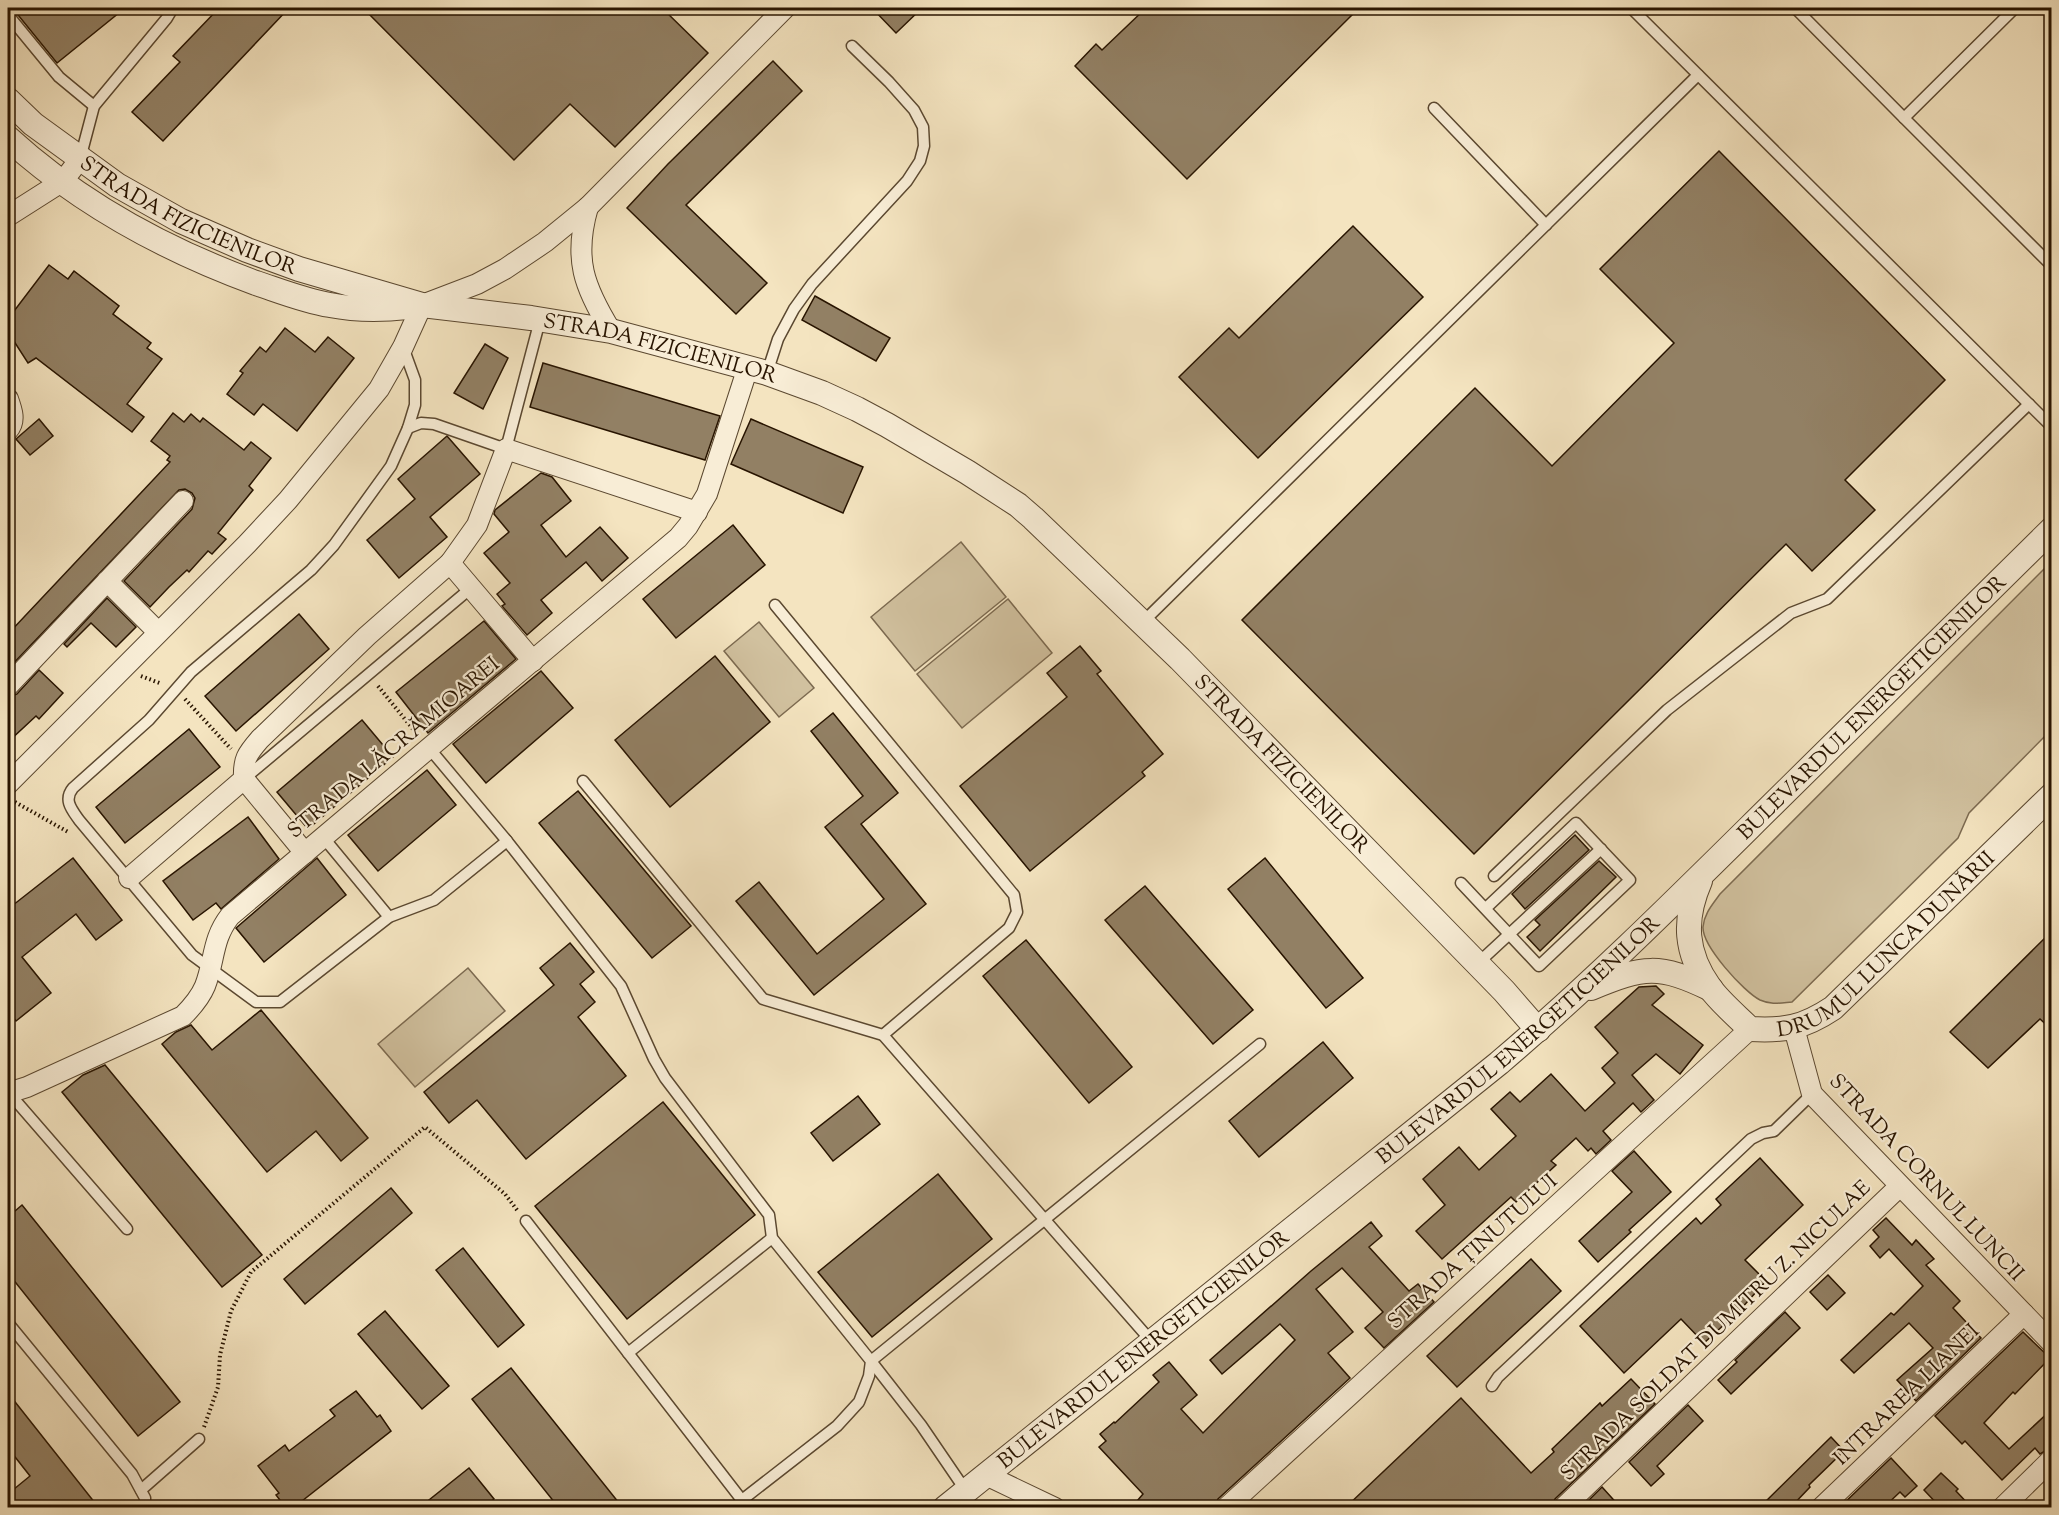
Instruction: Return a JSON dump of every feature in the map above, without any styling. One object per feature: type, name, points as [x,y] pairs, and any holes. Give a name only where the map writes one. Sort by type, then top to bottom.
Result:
[{"type":"street","points":[[8,784],[247,544],[295,492],[372,398],[403,347],[422,305],[477,284],[505,269],[545,242],[588,207],[785,8]]},
{"type":"street","name":"STRADA FIZICIENILOR","points":[[8,100],[33,124],[80,159],[157,209],[247,250],[299,270],[422,305],[612,331],[757,370],[839,401],[887,425],[915,430],[942,445],[1006,486],[1017,505],[1051,534],[1143,622],[1278,758],[1538,1030]]},
{"type":"street","name":"STRADA FIZICIENILOR","points":[[8,138],[101,207],[169,245],[231,273],[292,296],[328,305],[384,310],[422,305]]},
{"type":"street","points":[[8,216],[63,181],[80,159]]},
{"type":"street","points":[[588,207],[582,228],[581,259],[585,282],[595,305],[612,331]]},
{"type":"street","name":"STRADA LĂCRĂMIOAREI","points":[[8,1093],[38,1082],[183,1016],[196,1002],[205,986],[216,940],[221,927],[230,916],[678,538],[707,494],[757,370]]},
{"type":"street","points":[[8,399],[13,416],[12,426],[8,430]]},
{"type":"street","points":[[129,878],[244,771],[250,751],[265,733],[367,636],[450,563],[477,525],[506,449],[697,512]]},
{"type":"street","points":[[8,686],[183,501]]},
{"type":"street","name":"BULEVARDUL ENERGETICIENILOR","points":[[945,1508],[1538,1030],[1581,992],[1704,874],[2052,529]]},
{"type":"street","points":[[450,563],[533,661]]},
{"type":"street","points":[[107,581],[158,632]]},
{"type":"street","points":[[244,771],[305,853]]},
{"type":"street","name":"DRUMUL LUNCA DUNĂRII","points":[[1711,989],[1750,1029],[1774,1031],[1794,1028],[1815,1020],[1833,1008],[2052,795]]},
{"type":"street","points":[[1704,874],[1692,900],[1688,929],[1695,960],[1711,989]]},
{"type":"street","points":[[1581,992],[1641,970],[1660,970],[1685,976],[1711,989]]},
{"type":"street","name":"STRADA CORNUL LUNCII","points":[[1794,1028],[1812,1094],[2052,1343]]},
{"type":"street","name":"STRADA ȚINUTULUI","points":[[1226,1508],[1750,1029]]},
{"type":"street","name":"STRADA SOLDAT DUMITRU Z. NICULAE","points":[[1563,1508],[1900,1186]]},
{"type":"street","name":"INTRAREA LIANEI","points":[[1821,1508],[2024,1314]]},
{"type":"street","points":[[2002,1508],[2052,1459]]},
{"type":"street","points":[[986,1475],[1020,1501],[1055,1508]]},
{"type":"lane","points":[[80,159],[94,106],[173,8]]},
{"type":"lane","points":[[1631,8],[2052,427]]},
{"type":"lane","points":[[1795,8],[2052,267]]},
{"type":"lane","points":[[1904,118],[2015,8]]},
{"type":"lane","points":[[8,15],[59,77],[94,106]]},
{"type":"lane","points":[[757,370],[812,284],[907,181],[920,161],[924,146],[923,127],[914,110],[852,46]]},
{"type":"lane","points":[[1143,622],[1698,75]]},
{"type":"lane","points":[[1434,108],[1546,225]]},
{"type":"lane","points":[[408,428],[421,423],[434,424],[506,449],[540,320]]},
{"type":"lane","points":[[403,347],[415,380],[415,405],[408,428],[391,466],[334,545],[311,570],[191,672],[149,720],[69,793],[68,800],[71,809],[192,955],[256,1002],[280,1002],[389,917],[434,900],[507,841]]},
{"type":"lane","points":[[1494,876],[1667,710],[1791,613],[1827,598],[2029,404]]},
{"type":"lane","points":[[244,771],[369,675],[471,588]]},
{"type":"lane","points":[[775,605],[1014,895],[1017,912],[1009,928],[883,1035]]},
{"type":"lane","points":[[429,748],[507,841],[621,986],[665,1078],[770,1215],[772,1238],[921,1425],[966,1491]]},
{"type":"lane","points":[[583,781],[764,999],[883,1035],[1152,1342]]},
{"type":"lane","points":[[1461,883],[1539,966],[1630,880],[1576,823],[1486,908]]},
{"type":"lane","points":[[323,837],[389,917]]},
{"type":"lane","points":[[1477,964],[1601,849]]},
{"type":"lane","points":[[526,1221],[745,1504],[837,1426],[859,1402],[871,1361],[1260,1044]]},
{"type":"lane","points":[[8,1093],[127,1229]]},
{"type":"lane","points":[[1492,1386],[1498,1377],[1751,1139],[1762,1133],[1774,1131],[1812,1094]]},
{"type":"lane","points":[[628,1353],[772,1238]]},
{"type":"lane","points":[[8,1323],[132,1474],[145,1498],[145,1508]]},
{"type":"lane","points":[[141,1490],[199,1438]]},
{"type":"path","points":[[120,669],[175,688],[244,771]]},
{"type":"path","points":[[369,675],[429,748]]},
{"type":"path","points":[[8,798],[72,835],[102,847]]},
{"type":"path","points":[[199,1438],[218,1387],[220,1354],[231,1311],[251,1272],[426,1127],[505,1194]]},
{"type":"shaded area","points":[[961,542],[1006,597],[915,671],[871,617]]},
{"type":"shaded area","points":[[2051,562],[2051,730],[1969,813],[1958,838],[1792,1002],[1768,1003],[1760,1000],[1744,988],[1725,968],[1709,945],[1703,927],[1711,906],[1720,894]]},
{"type":"shaded area","points":[[1008,599],[1052,653],[962,728],[917,674]]},
{"type":"shaded area","points":[[759,622],[814,688],[779,717],[724,651]]},
{"type":"shaded area","points":[[468,968],[505,1011],[415,1087],[378,1044]]},
{"type":"building","points":[[8,8],[125,8],[57,63],[14,10]]},
{"type":"building","points":[[219,8],[289,8],[163,141],[132,112],[180,62],[173,56]]},
{"type":"building","points":[[363,8],[662,8],[708,53],[615,147],[570,104],[514,160]]},
{"type":"building","points":[[872,8],[922,8],[896,33]]},
{"type":"building","points":[[1146,8],[1359,8],[1187,179],[1075,66],[1096,44],[1102,50]]},
{"type":"building","points":[[773,61],[802,91],[686,205],[767,283],[736,314],[627,208],[668,164]]},
{"type":"building","points":[[1719,151],[1945,380],[1845,480],[1875,510],[1812,571],[1786,544],[1474,854],[1242,620],[1475,388],[1552,466],[1674,343],[1600,269]]},
{"type":"building","points":[[1353,226],[1423,297],[1258,458],[1179,377],[1229,328],[1239,338]]},
{"type":"building","points":[[49,265],[68,279],[74,271],[119,306],[113,314],[151,343],[147,348],[162,359],[127,404],[144,417],[132,432],[36,358],[28,363],[8,332],[8,319]]},
{"type":"building","points":[[815,296],[890,338],[876,361],[802,320]]},
{"type":"building","points":[[285,328],[315,352],[328,337],[354,358],[297,431],[263,404],[254,415],[227,394],[243,373],[240,371],[260,347],[266,352]]},
{"type":"building","points":[[485,344],[508,358],[483,409],[454,393]]},
{"type":"building","points":[[543,363],[720,416],[705,460],[530,407]]},
{"type":"building","points":[[173,413],[184,422],[191,414],[200,422],[203,418],[244,450],[251,442],[271,458],[249,486],[253,490],[218,533],[226,539],[212,554],[208,551],[189,572],[187,570],[150,607],[124,581],[192,509],[195,498],[192,493],[185,489],[179,490],[8,669],[8,634],[170,462],[167,460],[170,456],[151,441]]},
{"type":"building","points":[[39,419],[53,436],[30,455],[16,439]]},
{"type":"building","points":[[751,419],[863,467],[843,513],[731,464]]},
{"type":"building","points":[[447,436],[480,474],[430,517],[447,537],[399,578],[367,540],[415,499],[398,479]]},
{"type":"building","points":[[541,473],[552,477],[571,501],[541,525],[566,557],[600,527],[628,558],[602,581],[586,562],[541,600],[552,613],[527,635],[502,606],[505,604],[497,594],[510,583],[484,553],[509,532],[494,514],[495,510]]},
{"type":"building","points":[[733,525],[765,565],[676,638],[643,599]]},
{"type":"building","points":[[107,598],[136,627],[116,647],[91,623],[67,647],[64,644]]},
{"type":"building","points":[[299,614],[329,649],[236,731],[205,696]]},
{"type":"building","points":[[484,621],[516,659],[428,733],[396,692]]},
{"type":"building","points":[[1080,646],[1101,671],[1097,674],[1163,754],[1142,772],[1145,776],[1030,871],[960,786],[1067,697],[1047,673]]},
{"type":"building","points":[[715,656],[770,722],[670,807],[615,740]]},
{"type":"building","points":[[39,670],[63,693],[39,719],[36,716],[8,742],[8,698],[17,694]]},
{"type":"building","points":[[541,671],[573,708],[486,783],[453,744]]},
{"type":"building","points":[[833,713],[898,793],[861,824],[926,904],[814,995],[736,901],[759,882],[817,954],[884,899],[825,827],[863,796],[811,731]]},
{"type":"building","points":[[362,720],[393,757],[308,829],[277,792]]},
{"type":"building","points":[[189,729],[220,767],[125,843],[96,807]]},
{"type":"building","points":[[427,770],[456,805],[378,871],[348,835]]},
{"type":"building","points":[[578,791],[691,926],[652,958],[539,823]]},
{"type":"building","points":[[248,817],[279,859],[221,909],[216,903],[193,920],[163,881]]},
{"type":"building","points":[[1575,835],[1589,850],[1525,909],[1512,894]]},
{"type":"building","points":[[73,858],[122,920],[96,940],[76,914],[22,957],[51,993],[16,1021],[8,1011],[8,909]]},
{"type":"building","points":[[317,858],[346,895],[264,962],[236,928]]},
{"type":"building","points":[[1265,858],[1363,978],[1326,1008],[1228,889]]},
{"type":"building","points":[[1599,861],[1616,877],[1540,951],[1527,937],[1540,925],[1535,920]]},
{"type":"building","points":[[1145,886],[1253,1010],[1213,1044],[1105,920]]},
{"type":"building","points":[[2052,931],[2052,1030],[2040,1019],[1988,1068],[1950,1032]]},
{"type":"building","points":[[1026,940],[1132,1067],[1089,1103],[983,976]]},
{"type":"building","points":[[570,943],[594,972],[580,984],[595,1002],[578,1017],[626,1076],[526,1159],[477,1100],[449,1123],[424,1092],[554,985],[540,968]]},
{"type":"building","points":[[1656,986],[1664,994],[1652,1005],[1703,1045],[1680,1074],[1656,1054],[1632,1075],[1654,1100],[1641,1112],[1633,1103],[1603,1131],[1611,1140],[1596,1154],[1591,1148],[1588,1151],[1576,1138],[1551,1161],[1556,1165],[1516,1202],[1511,1197],[1442,1259],[1416,1231],[1445,1205],[1423,1179],[1459,1147],[1479,1170],[1516,1136],[1491,1109],[1510,1092],[1520,1102],[1551,1074],[1585,1111],[1615,1083],[1602,1068],[1618,1053],[1595,1027],[1639,987]]},
{"type":"building","points":[[261,1010],[368,1138],[341,1161],[316,1131],[267,1172],[162,1044],[176,1032],[191,1025],[212,1050]]},
{"type":"building","points":[[1323,1042],[1353,1078],[1259,1157],[1229,1121]]},
{"type":"building","points":[[105,1065],[262,1255],[222,1287],[62,1092],[83,1075]]},
{"type":"building","points":[[858,1096],[880,1124],[833,1161],[811,1133]]},
{"type":"building","points":[[663,1102],[755,1215],[627,1319],[535,1206]]},
{"type":"building","points":[[1634,1151],[1671,1192],[1598,1262],[1579,1241],[1632,1192],[1612,1171]]},
{"type":"building","points":[[1760,1158],[1803,1205],[1745,1260],[1766,1281],[1739,1311],[1704,1343],[1681,1319],[1624,1373],[1580,1326],[1696,1218],[1701,1224],[1721,1205],[1716,1199]]},
{"type":"building","points":[[938,1174],[992,1239],[872,1337],[818,1272]]},
{"type":"building","points":[[391,1188],[412,1213],[305,1304],[284,1279]]},
{"type":"building","points":[[22,1205],[180,1402],[138,1436],[8,1273],[8,1217]]},
{"type":"building","points":[[1886,1218],[1912,1245],[1916,1240],[1934,1259],[1926,1265],[1960,1301],[1953,1308],[1981,1338],[1916,1401],[1897,1380],[1933,1348],[1909,1323],[1854,1373],[1841,1360],[1891,1313],[1894,1315],[1923,1286],[1889,1249],[1880,1258],[1870,1246],[1879,1237],[1873,1230]]},
{"type":"building","points":[[1371,1222],[1382,1236],[1369,1247],[1409,1291],[1418,1284],[1434,1302],[1384,1348],[1365,1328],[1383,1312],[1342,1268],[1316,1289],[1353,1332],[1328,1353],[1350,1378],[1218,1499],[1214,1508],[1131,1508],[1143,1494],[1099,1447],[1106,1441],[1100,1434],[1159,1382],[1153,1375],[1169,1362],[1197,1395],[1181,1409],[1203,1433],[1295,1340],[1280,1324],[1222,1374],[1210,1360],[1311,1271]]},
{"type":"building","points":[[463,1248],[524,1325],[498,1347],[436,1270]]},
{"type":"building","points":[[1531,1259],[1561,1291],[1457,1387],[1427,1356]]},
{"type":"building","points":[[1828,1275],[1845,1293],[1827,1310],[1810,1292]]},
{"type":"building","points":[[385,1311],[449,1386],[422,1409],[358,1334]]},
{"type":"building","points":[[1785,1312],[1800,1328],[1731,1394],[1718,1380],[1737,1362],[1735,1360]]},
{"type":"building","points":[[2023,1332],[2050,1358],[1984,1423],[2009,1449],[2052,1409],[2052,1447],[2040,1454],[2035,1448],[2002,1480],[1965,1441],[1962,1444],[1935,1416]]},
{"type":"building","points":[[511,1368],[623,1508],[559,1508],[472,1399]]},
{"type":"building","points":[[1631,1379],[1655,1404],[1555,1499],[1551,1508],[1345,1508],[1461,1398],[1531,1473],[1554,1452],[1552,1449],[1600,1403],[1602,1406]]},
{"type":"building","points":[[356,1391],[377,1417],[380,1415],[391,1431],[293,1508],[286,1508],[276,1495],[279,1493],[258,1466],[285,1445],[289,1451],[335,1416],[330,1410]]},
{"type":"building","points":[[8,1393],[99,1508],[8,1508],[8,1494],[30,1476],[8,1448]]},
{"type":"building","points":[[1688,1405],[1703,1421],[1657,1466],[1664,1474],[1651,1486],[1629,1462]]},
{"type":"building","points":[[1831,1437],[1844,1451],[1809,1485],[1810,1487],[1790,1508],[1759,1508]]},
{"type":"building","points":[[1891,1458],[1917,1486],[1905,1497],[1900,1492],[1883,1508],[1839,1508]]},
{"type":"building","points":[[469,1468],[494,1499],[483,1508],[419,1508]]},
{"type":"building","points":[[1941,1473],[1958,1489],[1956,1491],[1972,1508],[1941,1508],[1924,1490]]},
{"type":"building","points":[[1602,1487],[1621,1508],[1581,1508]]}]
